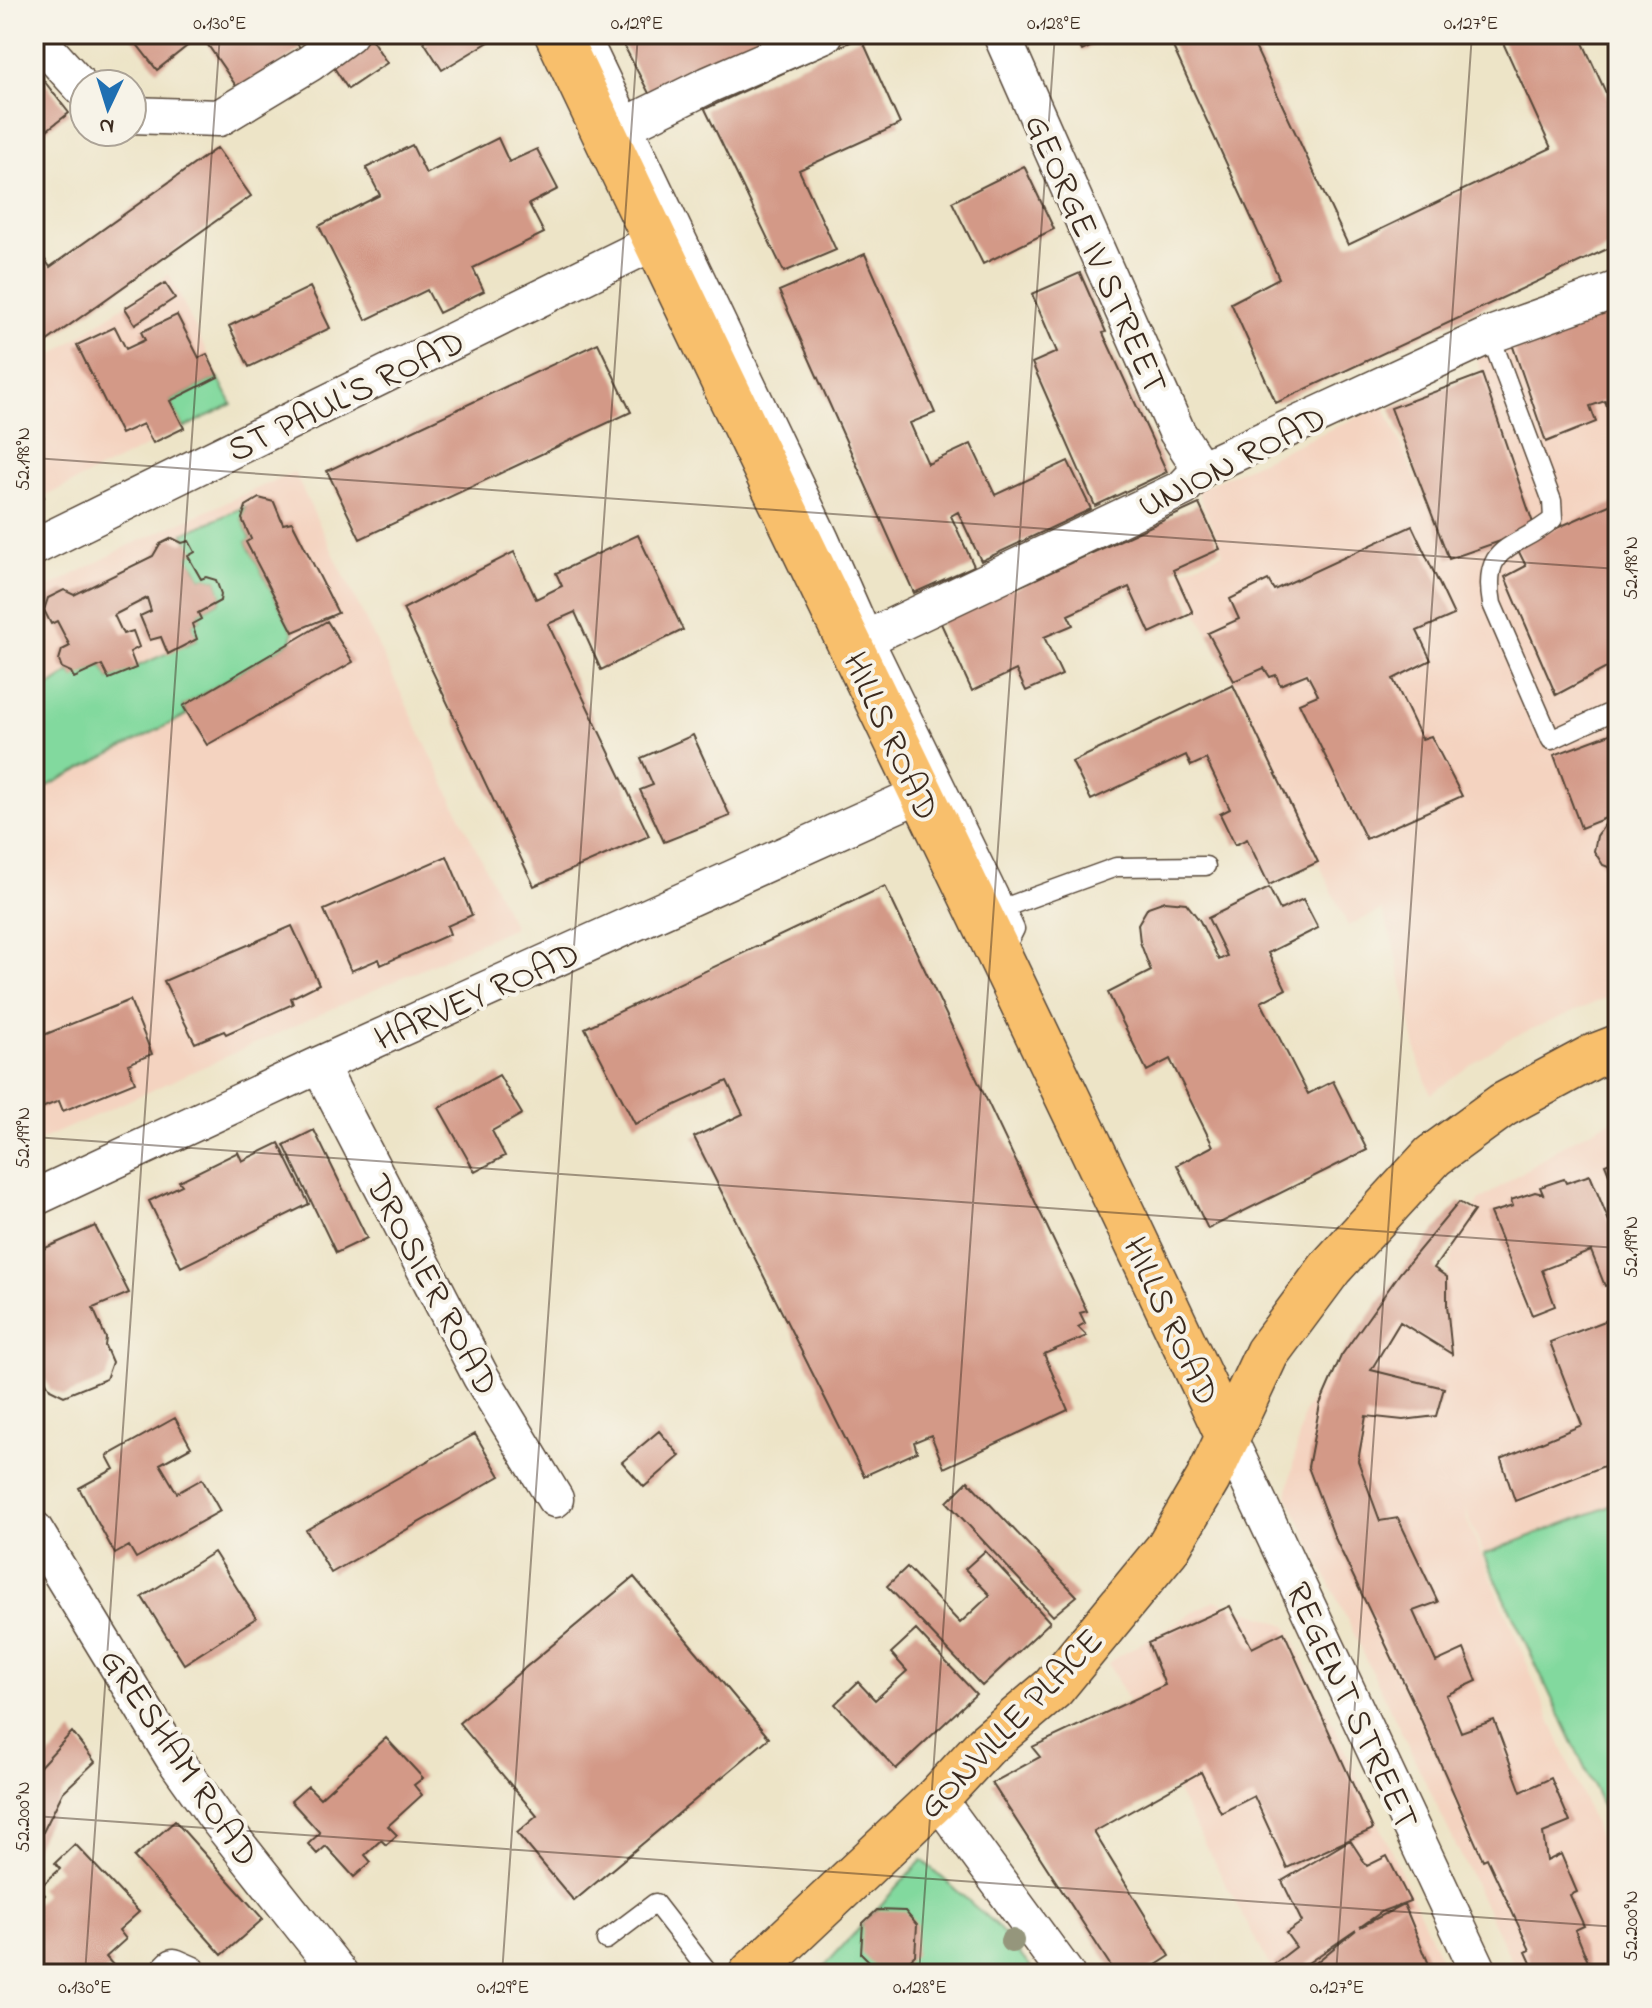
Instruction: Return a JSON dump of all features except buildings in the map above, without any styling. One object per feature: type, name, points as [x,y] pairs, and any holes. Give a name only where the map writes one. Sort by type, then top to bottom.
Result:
[{"type":"main road","name":"HILLS ROAD","points":[[557,34],[618,129],[656,241],[862,641],[920,794],[993,911],[1001,957],[1228,1437]]},
{"type":"main road","name":"GONVILLE PLACE","points":[[751,1974],[937,1798],[986,1745],[1053,1688],[1167,1549],[1208,1479],[1267,1353],[1331,1267],[1433,1156],[1503,1105],[1618,1047]]},
{"type":"street","points":[[148,116],[219,118],[310,63],[349,34]]},
{"type":"street","points":[[618,129],[708,85],[825,34]]},
{"type":"street","name":"GEORGE IV STREET","points":[[1001,34],[1177,432],[1201,469]]},
{"type":"street","points":[[46,45],[68,71]]},
{"type":"street","name":"ST PAUL'S ROAD","points":[[34,547],[656,241]]},
{"type":"street","name":"UNION ROAD","points":[[862,641],[1183,488],[1201,469],[1490,335],[1618,289]]},
{"type":"street","name":"HARVEY ROAD","points":[[34,1198],[319,1065],[920,794]]},
{"type":"street","name":"DROSIER ROAD","points":[[319,1065],[481,1377],[555,1499]]},
{"type":"street","name":"REGENT STREET","points":[[1228,1437],[1480,1974]]},
{"type":"street","name":"GRESHAM ROAD","points":[[34,1529],[173,1757],[215,1816],[340,1974]]},
{"type":"street","points":[[937,1798],[1066,1974]]},
{"type":"street","points":[[167,1974],[174,1967],[190,1974]]},
{"type":"lane","points":[[590,34],[618,129],[829,536],[862,641],[993,911],[1116,867],[1206,866]]},
{"type":"lane","points":[[1490,335],[1552,501],[1553,519],[1537,532],[1503,549],[1491,564],[1488,584],[1492,604],[1551,740],[1618,709]]},
{"type":"lane","points":[[606,1940],[655,1903],[710,1974]]},
{"type":"shaded area","points":[[169,274],[232,404],[34,502],[34,368]]},
{"type":"shaded area","points":[[1618,301],[1618,993],[1506,1040],[1431,1094],[1420,1066],[1394,947],[1382,910],[1348,926],[1234,681],[1176,573],[1223,553],[1197,490],[1384,405],[1436,526],[1391,408],[1482,374],[1475,353]]},
{"type":"shaded area","points":[[294,472],[514,927],[34,1143],[34,595],[130,545]]},
{"type":"shaded area","points":[[1618,1117],[1618,1839],[1484,1554],[1466,1505],[1467,1520],[1618,1882],[1618,1974],[1518,1974],[1287,1495],[1304,1411],[1400,1275],[1445,1304],[1452,1361],[1447,1277],[1457,1238],[1480,1200],[1565,1144]]},
{"type":"shaded area","points":[[1214,1600],[1287,1625],[1448,1974],[1274,1974],[1108,1663]]},
{"type":"green space","points":[[218,377],[232,404],[184,428],[170,401]]},
{"type":"green space","points":[[246,506],[242,519],[251,539],[246,542],[293,632],[291,642],[183,706],[187,715],[34,793],[34,696],[71,672],[74,677],[102,665],[109,679],[197,640],[192,624],[201,619],[198,613],[220,601],[221,594],[216,580],[201,579],[188,556],[194,551],[183,534]]},
{"type":"green space","points":[[1618,1503],[1618,1839],[1484,1554]]},
{"type":"green space","points":[[922,1860],[997,1926],[1036,1974],[817,1974]]}]
